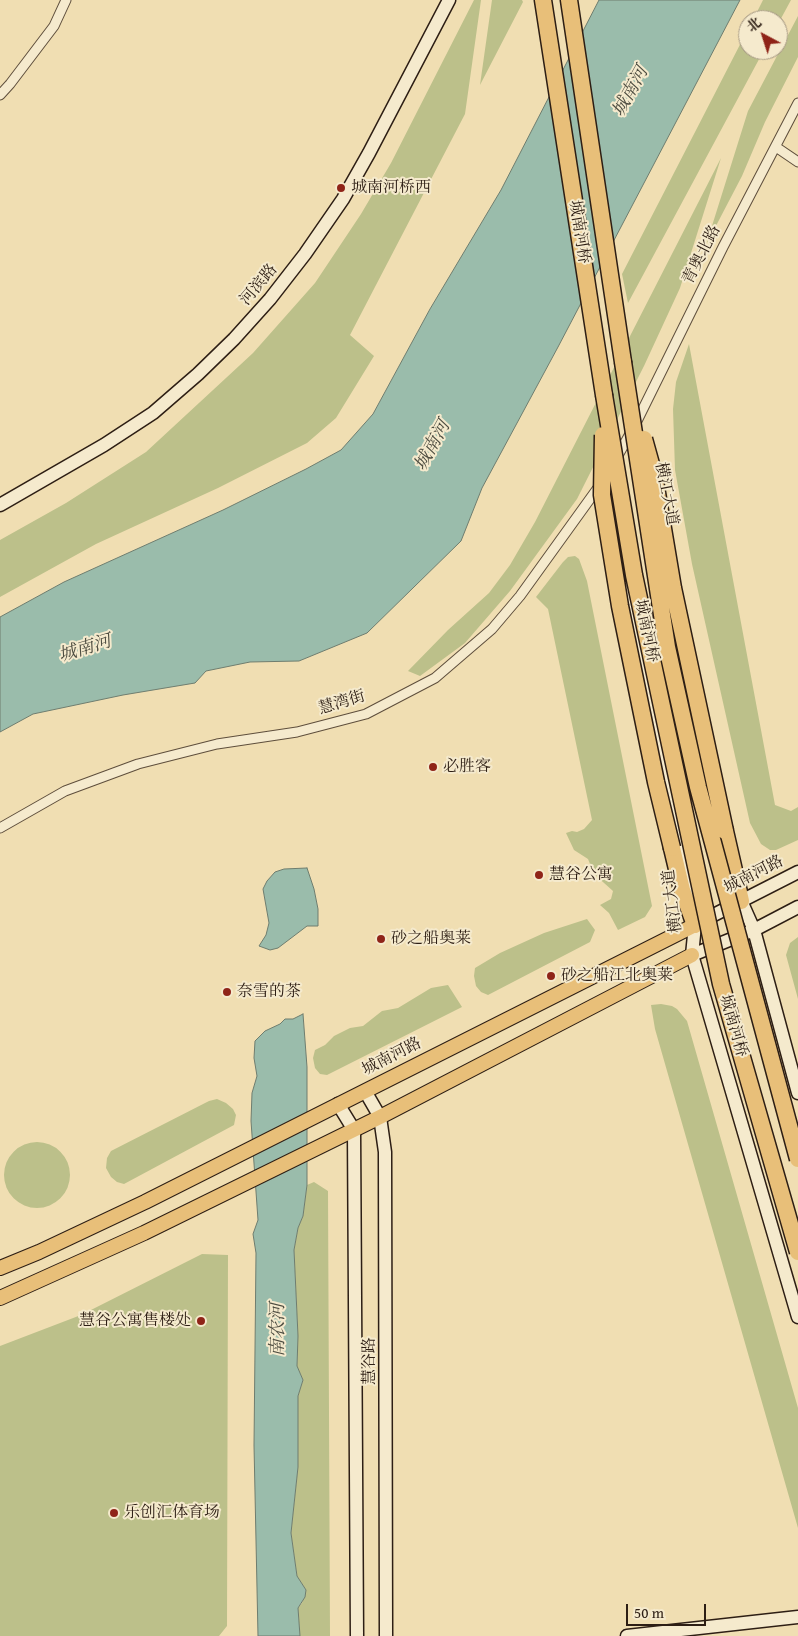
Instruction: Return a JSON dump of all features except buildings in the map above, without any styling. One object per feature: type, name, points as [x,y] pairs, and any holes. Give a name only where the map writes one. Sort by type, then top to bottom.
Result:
[{"type":"highway","name":"城南河桥","points":[[543,0],[604,396],[634,575],[721,984],[798,1252]]},
{"type":"highway","name":"城南河桥","points":[[569,0],[667,647],[698,787],[798,1159]]},
{"type":"highway","points":[[623,362],[654,475],[673,588],[741,901]]},
{"type":"highway","points":[[604,396],[602,495],[620,606],[656,782],[682,890],[695,925]]},
{"type":"main road","name":"城南河路","points":[[0,1268],[90,1229],[695,925]]},
{"type":"main road","points":[[0,1298],[144,1233],[354,1130],[692,955]]},
{"type":"street","points":[[0,95],[54,26],[66,0]]},
{"type":"street","name":"河滨路","points":[[0,505],[104,445],[152,413],[198,374],[234,339],[270,299],[305,254],[343,199],[449,0]]},
{"type":"street","name":"青奥北路","points":[[608,474],[636,423],[687,317],[798,103]]},
{"type":"street","points":[[776,147],[798,162]]},
{"type":"street","name":"横江大道","points":[[636,423],[668,604],[718,835],[730,874],[754,930],[798,1093]]},
{"type":"street","name":"横江大道","points":[[608,474],[633,624],[691,886],[695,925],[692,955],[798,1317]]},
{"type":"street","name":"慧湾街","points":[[0,828],[65,791],[138,764],[217,744],[297,732],[366,714],[435,678],[492,629],[520,596],[608,474]]},
{"type":"street","name":"城南河路","points":[[695,925],[798,872]]},
{"type":"street","points":[[692,955],[754,930],[798,907]]},
{"type":"street","name":"慧谷路","points":[[365,1091],[380,1117],[385,1152],[386,1636]]},
{"type":"street","points":[[338,1104],[354,1130]]},
{"type":"street","name":"慧谷路","points":[[354,1130],[358,1636]]},
{"type":"street","points":[[627,1636],[798,1618]]},
{"type":"green space","points":[[474,0],[481,0],[465,114],[350,335],[374,356],[336,418],[307,443],[218,488],[96,544],[0,597],[0,540],[66,503],[146,452],[253,353],[315,283],[361,214],[391,163]]},
{"type":"green space","points":[[492,0],[522,0],[523,2],[480,85]]},
{"type":"green space","points":[[763,0],[791,0],[786,10],[758,10]]},
{"type":"green space","points":[[798,16],[798,57],[765,122],[742,176],[706,245],[748,111],[775,60],[788,60],[788,35]]},
{"type":"green space","points":[[738,48],[738,60],[759,60],[628,303],[622,274]]},
{"type":"green space","points":[[721,158],[680,288],[644,366],[577,499],[510,591],[465,643],[420,676],[408,671],[448,630],[489,593],[510,565],[535,522]]},
{"type":"green space","points":[[689,344],[775,805],[791,811],[798,807],[798,840],[776,850],[770,850],[761,844],[750,823],[692,564],[675,470],[673,409],[676,382]]},
{"type":"green space","points":[[575,556],[579,559],[587,581],[652,906],[645,917],[618,930],[609,913],[600,905],[611,899],[613,891],[594,874],[588,859],[574,850],[566,833],[584,829],[592,820],[548,609],[536,597],[563,562],[568,557]]},
{"type":"green space","points":[[587,919],[595,930],[590,942],[488,995],[481,992],[476,986],[475,968],[500,953],[544,933]]},
{"type":"green space","points":[[798,937],[798,999],[786,955],[790,943]]},
{"type":"green space","points":[[448,985],[462,1007],[327,1075],[320,1074],[315,1068],[313,1058],[315,1050],[325,1045],[334,1036],[350,1028],[363,1026],[382,1011],[398,1008],[431,988]]},
{"type":"green space","points":[[661,1004],[677,1009],[687,1021],[798,1408],[798,1528],[655,1029],[651,1005]]},
{"type":"green space","points":[[217,1099],[233,1109],[236,1115],[234,1125],[124,1184],[117,1182],[111,1177],[106,1168],[107,1158],[111,1151],[209,1101]]},
{"type":"green space","points":[[30,1142],[44,1142],[56,1147],[65,1156],[70,1168],[68,1188],[61,1199],[44,1208],[30,1208],[18,1203],[9,1194],[4,1182],[4,1168],[9,1156],[18,1147]]},
{"type":"green space","points":[[314,1182],[328,1191],[330,1636],[300,1636],[298,1608],[302,1603],[306,1590],[297,1576],[291,1533],[298,1467],[298,1396],[303,1380],[297,1366],[298,1336],[294,1250],[298,1228],[303,1216],[307,1185]]},
{"type":"green space","name":"乐创汇体育场","points":[[202,1254],[228,1255],[227,1626],[219,1636],[0,1636],[0,1346],[81,1315]]},
{"type":"water","name":"城南河","points":[[599,0],[740,0],[482,488],[461,541],[367,633],[299,661],[250,662],[206,671],[195,683],[123,695],[33,714],[0,732],[0,617],[64,582],[223,510],[341,450],[373,414],[430,309],[501,190]]},
{"type":"water","points":[[307,868],[318,909],[318,926],[307,926],[278,948],[270,950],[259,946],[266,935],[269,923],[263,889],[267,881],[275,872],[284,869]]},
{"type":"water","name":"南农河","points":[[303,1014],[307,1067],[307,1185],[303,1216],[298,1228],[294,1250],[298,1336],[297,1366],[303,1380],[298,1396],[298,1467],[291,1533],[297,1576],[306,1590],[305,1597],[298,1608],[300,1636],[258,1636],[254,1445],[256,1253],[253,1234],[258,1220],[251,1121],[252,1093],[257,1076],[254,1058],[255,1041],[265,1031],[280,1024],[285,1019],[293,1019]]},
{"type":"place","name":"城南河桥西","points":[[341,188]]},
{"type":"place","name":"必胜客","points":[[433,767]]},
{"type":"place","name":"慧谷公寓","points":[[539,875]]},
{"type":"place","name":"砂之船奥莱","points":[[381,939]]},
{"type":"place","name":"砂之船江北奥莱","points":[[551,976]]},
{"type":"place","name":"奈雪的茶","points":[[227,992]]},
{"type":"place","name":"慧谷公寓售楼处","points":[[201,1321]]},
{"type":"place","name":"乐创汇体育场","points":[[114,1513]]}]
